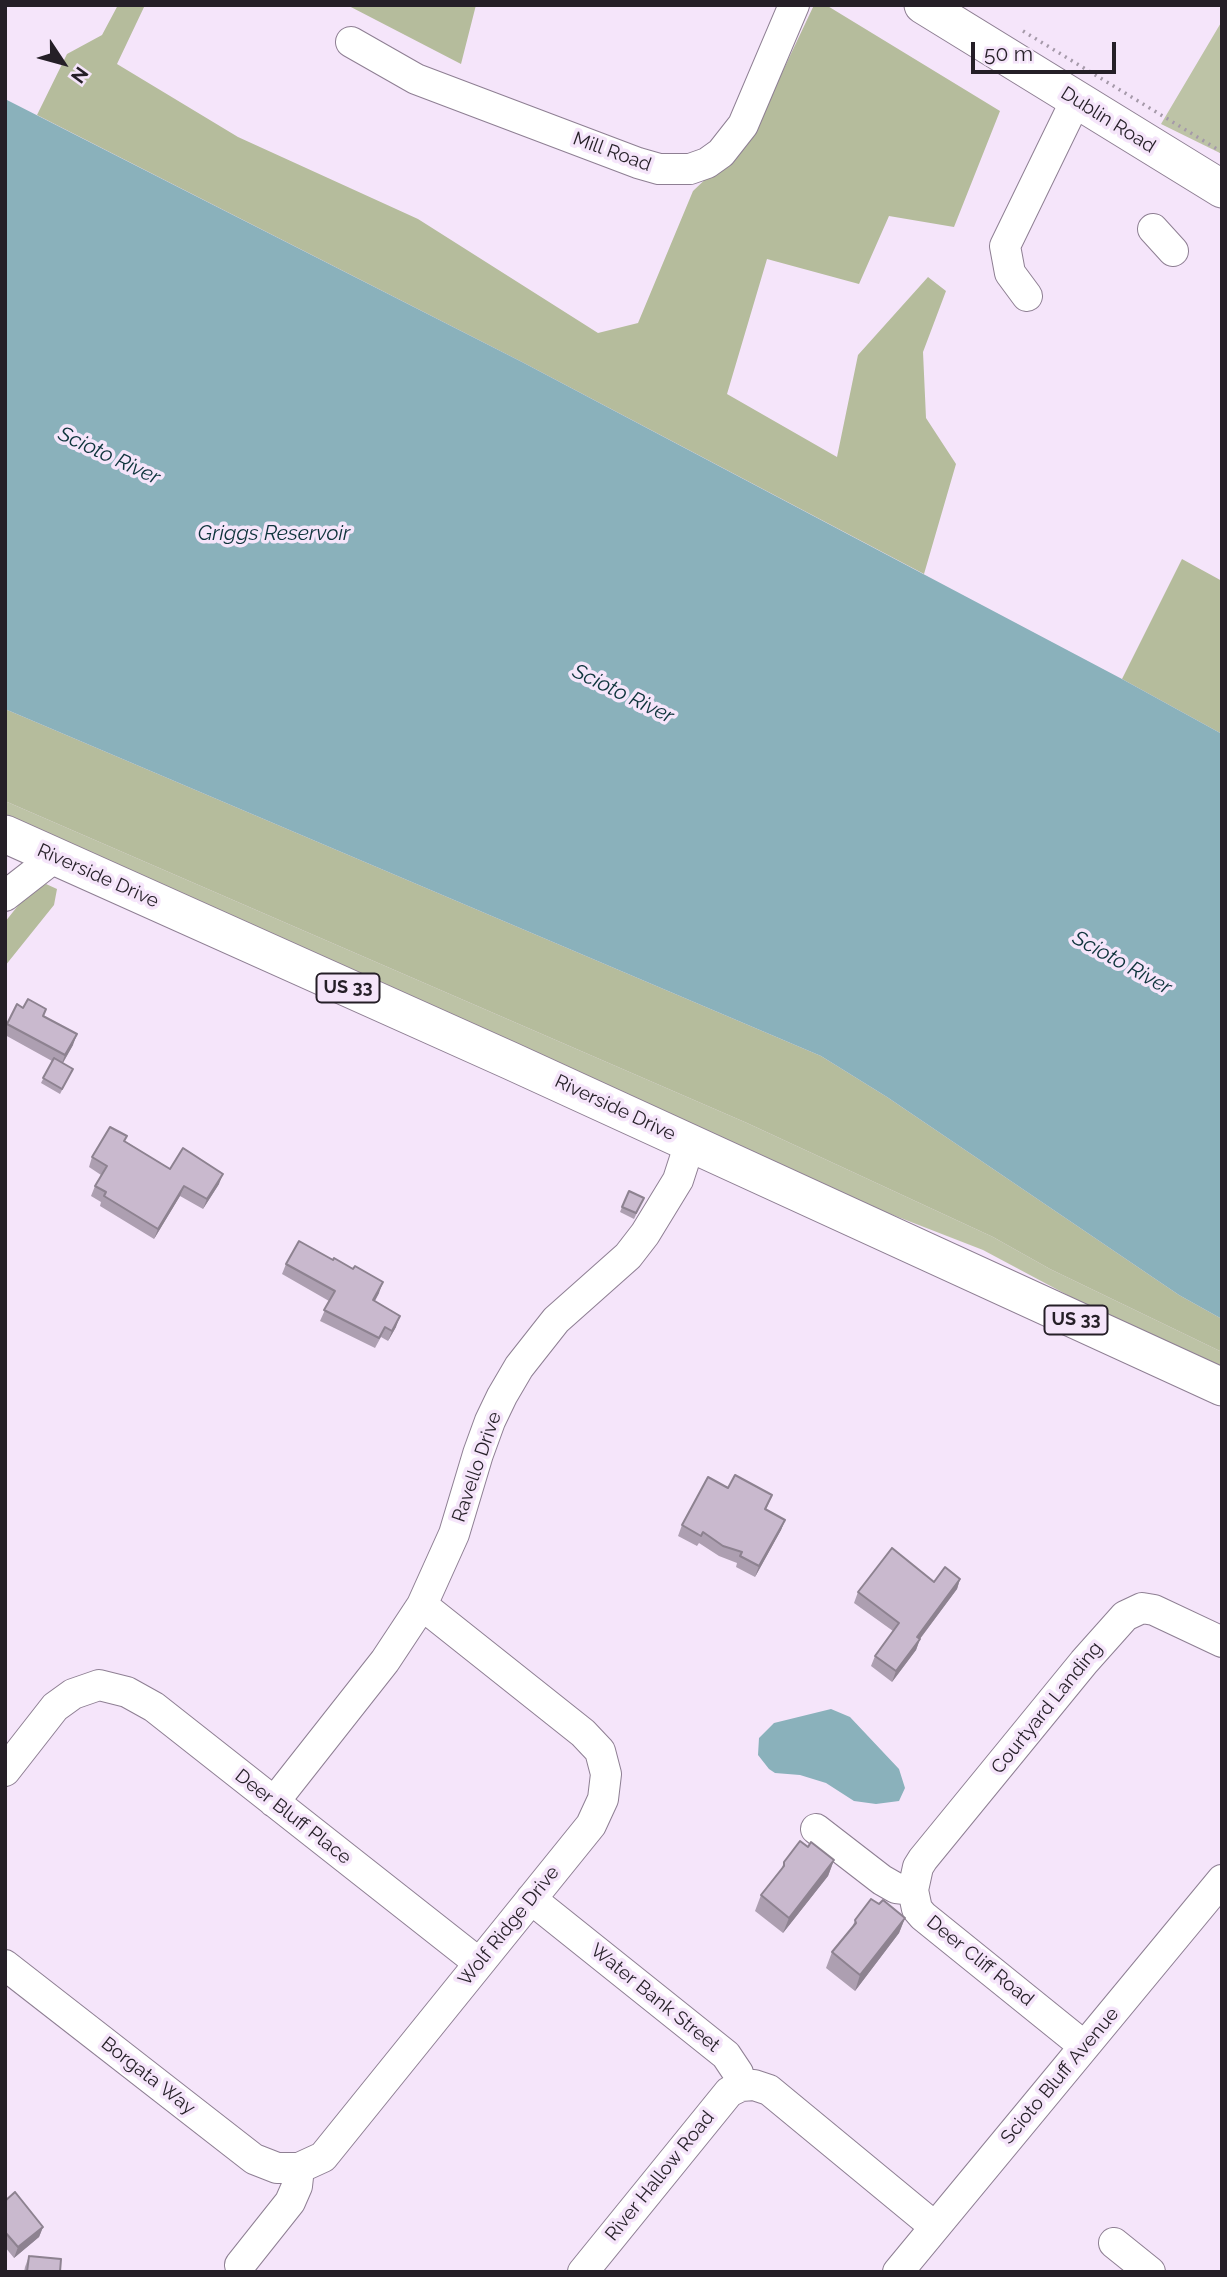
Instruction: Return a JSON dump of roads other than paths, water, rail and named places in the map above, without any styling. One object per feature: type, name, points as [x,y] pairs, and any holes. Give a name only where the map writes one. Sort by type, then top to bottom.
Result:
[{"type":"main road","name":"Dublin Road","points":[[923,5],[1222,189]]},
{"type":"main road","name":"Riverside Drive","points":[[5,834],[1222,1387]]},
{"type":"street","name":"Mill Road","points":[[351,42],[416,79],[625,158],[659,169],[690,169],[707,163],[721,153],[743,125],[794,5]]},
{"type":"street","points":[[1027,296],[1010,273],[1006,246],[1076,100]]},
{"type":"street","points":[[1153,229],[1173,251]]},
{"type":"street","points":[[5,896],[55,857]]},
{"type":"street","name":"Ravello Drive","points":[[274,1802],[385,1661],[422,1605],[454,1534],[478,1454],[502,1396],[526,1357],[556,1320],[628,1256],[646,1234],[678,1180],[690,1143]]},
{"type":"street","name":"Wolf Ridge Drive","points":[[299,2168],[323,2157],[591,1825],[603,1799],[606,1774],[600,1751],[583,1733],[422,1605]]},
{"type":"street","name":"Courtyard Landing","points":[[913,1890],[918,1867],[923,1859],[1084,1662],[1125,1616],[1142,1608],[1154,1610],[1222,1642]]},
{"type":"street","name":"Deer Bluff Place","points":[[5,1771],[55,1707],[73,1694],[99,1685],[127,1692],[154,1707],[479,1964]]},
{"type":"street","points":[[816,1829],[881,1880],[895,1888],[913,1890]]},
{"type":"street","name":"Scioto Bluff Avenue","points":[[898,2272],[1222,1880]]},
{"type":"street","name":"Deer Cliff Road","points":[[913,1890],[917,1909],[923,1916],[1084,2046]]},
{"type":"street","name":"Water Bank Street","points":[[531,1899],[726,2055],[738,2073],[741,2085]]},
{"type":"street","name":"Borgata Way","points":[[5,1965],[254,2159],[277,2168],[299,2168]]},
{"type":"street","points":[[741,2085],[754,2085],[769,2090],[934,2227]]},
{"type":"street","name":"River Hallow Road","points":[[583,2272],[729,2092],[741,2085]]},
{"type":"street","points":[[240,2265],[290,2202],[297,2186],[299,2168]]},
{"type":"street","points":[[1114,2243],[1150,2272]]},
{"type":"water","name":"Griggs Reservoir","points":[[5,99],[522,362],[1222,734],[1222,1319],[1179,1295],[887,1097],[821,1056],[5,709]]},
{"type":"water","points":[[831,1709],[850,1717],[899,1769],[905,1788],[899,1801],[876,1804],[854,1801],[826,1783],[800,1775],[775,1773],[758,1755],[759,1738],[774,1723]]},
{"type":"water label","name":"Scioto River","points":[[109,456]]},
{"type":"water label","name":"Scioto River","points":[[623,694]]},
{"type":"water label","name":"Scioto River","points":[[1122,963]]}]
